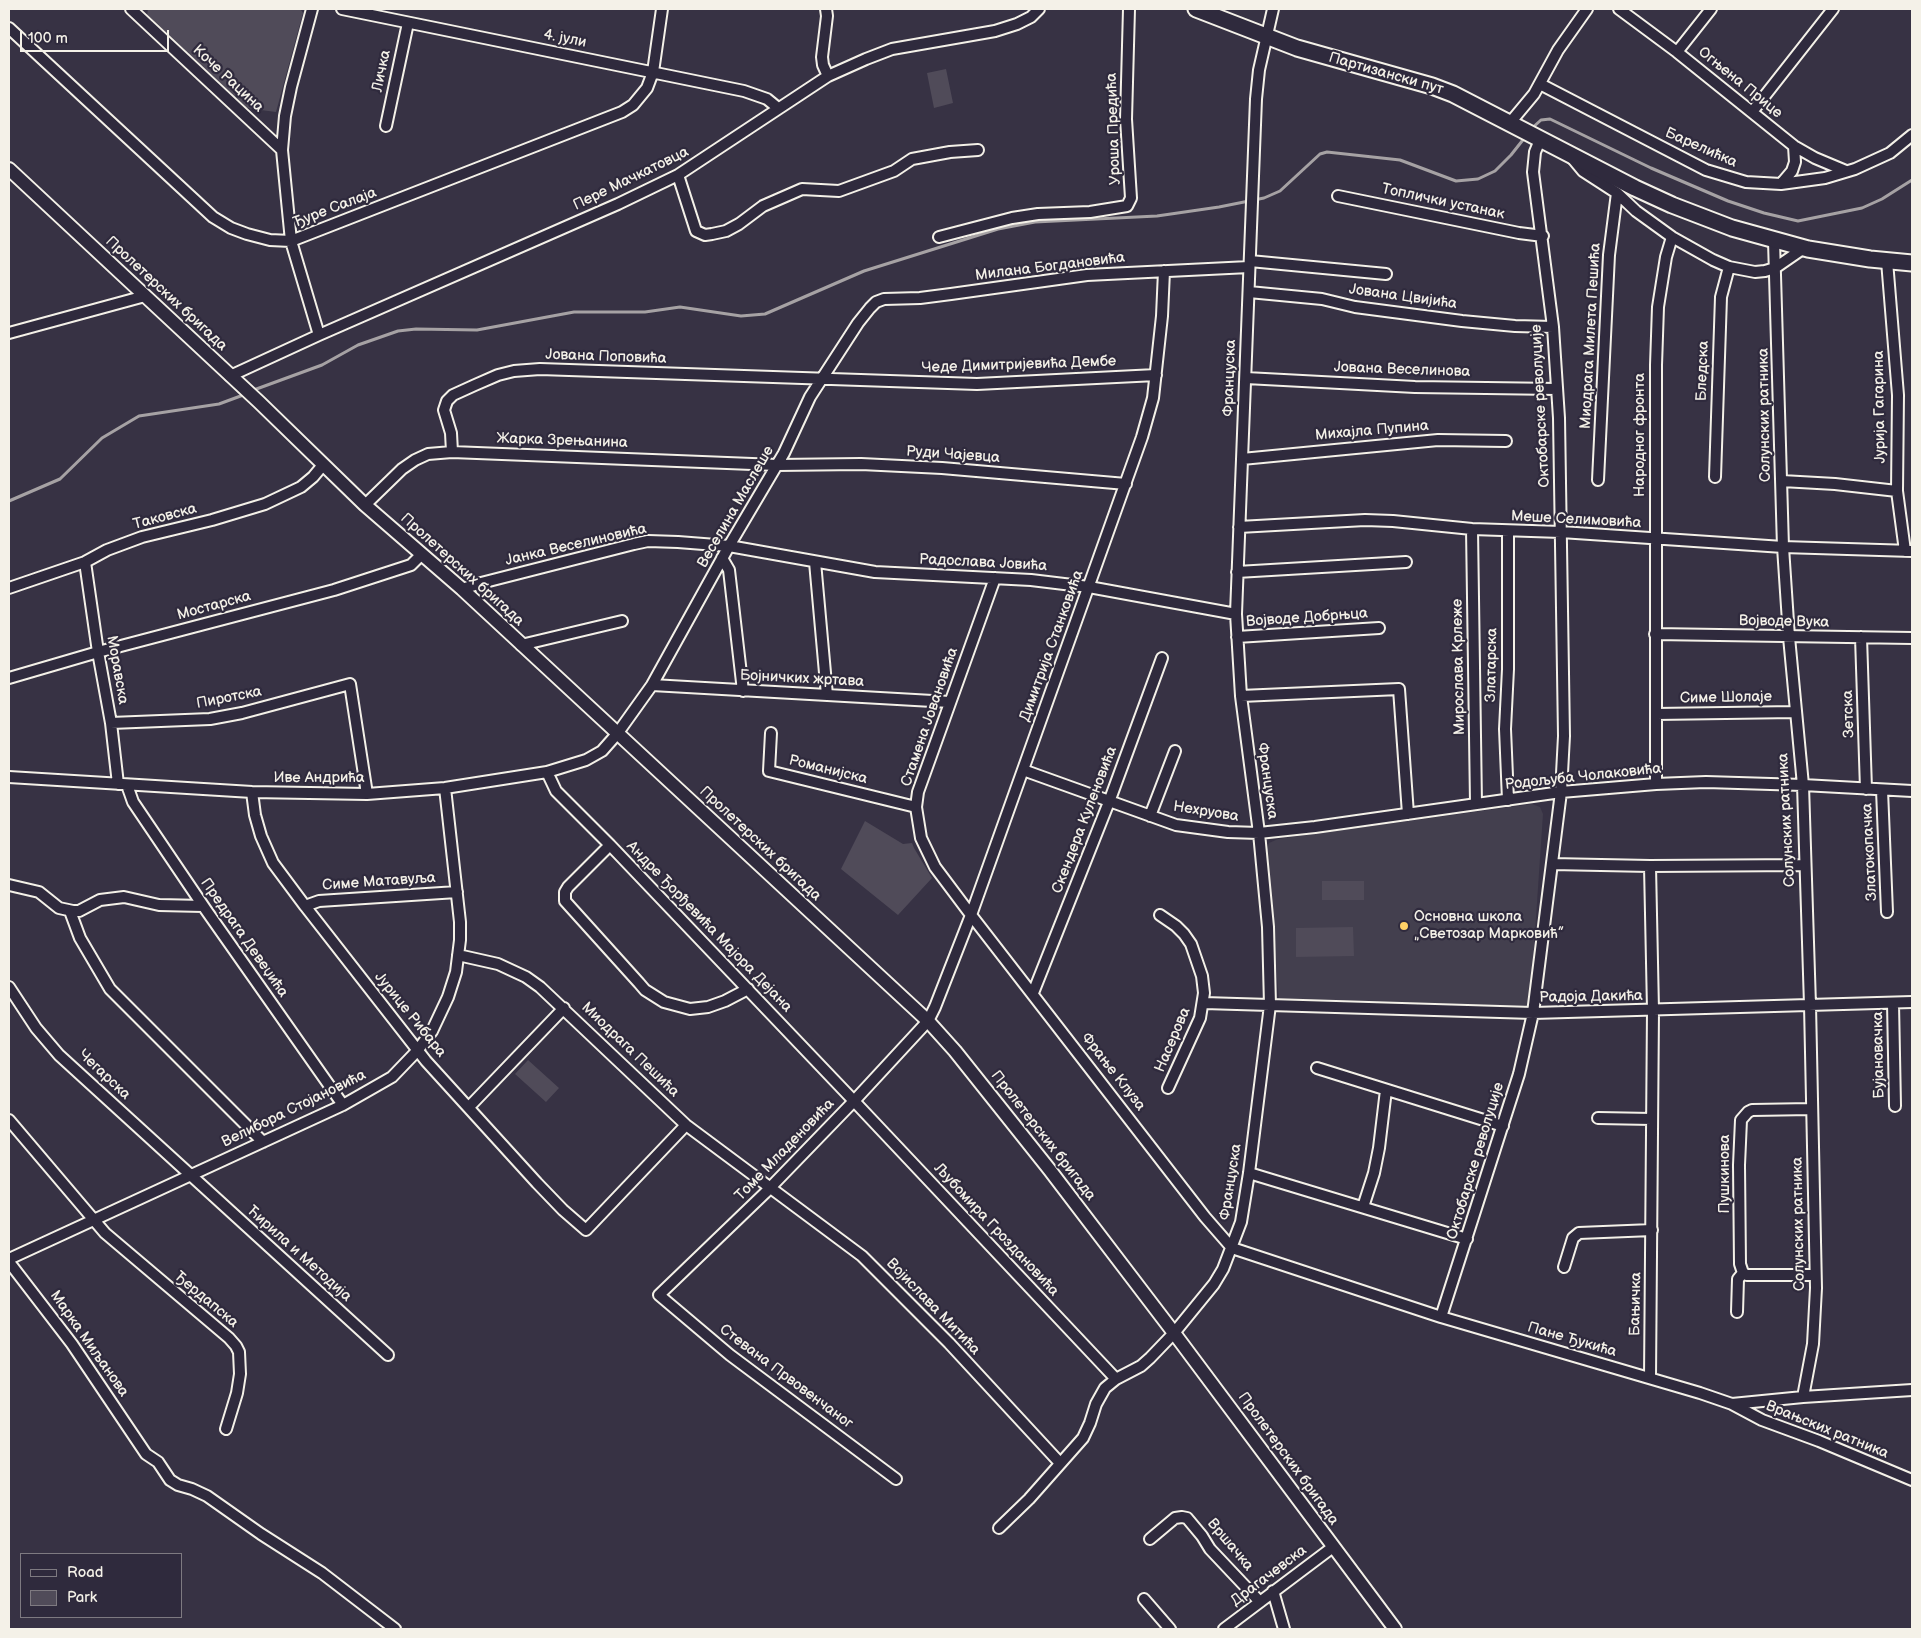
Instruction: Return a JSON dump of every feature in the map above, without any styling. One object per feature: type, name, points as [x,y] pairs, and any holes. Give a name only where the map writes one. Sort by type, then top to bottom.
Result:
[{"type":"main road","name":"Партизански пут","points":[[1196,9],[1297,48],[1432,86],[1465,100],[1635,188],[1672,205],[1732,228],[1804,248],[1912,263]]},
{"type":"street","name":"Коче Рацина","points":[[131,9],[282,150]]},
{"type":"street","points":[[312,9],[291,87],[285,116],[282,150],[291,241],[319,335]]},
{"type":"street","name":"4. јули","points":[[342,9],[759,95],[778,108]]},
{"type":"street","name":"Ђуре Салаја","points":[[9,28],[213,217],[231,228],[247,234],[270,240],[291,241],[622,112],[642,96],[654,72],[662,9]]},
{"type":"street","points":[[826,9],[822,57],[828,76]]},
{"type":"street","name":"Пере Мачкатовца","points":[[233,378],[319,335],[618,204],[678,175],[828,76],[892,49],[995,31],[1031,17],[1039,9]]},
{"type":"street","name":"Уроша Предића","points":[[939,237],[1030,215],[1090,212],[1128,206],[1131,198],[1126,119],[1129,9]]},
{"type":"street","points":[[1267,38],[1274,9]]},
{"type":"street","points":[[1511,125],[1540,84],[1567,36],[1588,9]]},
{"type":"street","name":"Огњена Прице","points":[[1619,9],[1677,52],[1794,146],[1815,158],[1846,171]]},
{"type":"street","points":[[1677,52],[1711,9]]},
{"type":"street","points":[[1752,112],[1833,9]]},
{"type":"street","name":"Личка","points":[[386,126],[408,23]]},
{"type":"street","name":"Француска","points":[[999,1528],[1029,1499],[1083,1438],[1096,1404],[1105,1388],[1141,1366],[1174,1333],[1214,1284],[1223,1269],[1241,1222],[1270,1006],[1268,937],[1259,833],[1241,696],[1236,614],[1258,80],[1267,38]]},
{"type":"street","name":"Барелићка","points":[[1540,84],[1717,174],[1746,182],[1781,184],[1814,181],[1846,171],[1890,153],[1912,135]]},
{"type":"street","name":"Октобарске револуције","points":[[1441,1317],[1519,1074],[1533,1013],[1561,792],[1564,736],[1557,389],[1553,327],[1543,236],[1536,208],[1533,172],[1535,137]]},
{"type":"street","points":[[1781,184],[1792,171],[1795,162],[1794,146]]},
{"type":"street","points":[[678,175],[696,231],[712,234],[726,231],[763,206],[802,189],[839,191],[894,171],[912,159],[950,152],[978,150]]},
{"type":"street","name":"Партизански пут","points":[[1569,155],[1583,171],[1617,193],[1636,211],[1672,237],[1729,267],[1755,272],[1775,268],[1804,248]]},
{"type":"street","name":"Пролетерских бригада","points":[[9,169],[259,402],[365,504],[462,589],[928,1021],[967,1066],[1174,1333],[1395,1629]]},
{"type":"street","name":"Миодрага Милета Пешића","points":[[1598,480],[1607,284],[1617,193]]},
{"type":"street","name":"Топлички устанак","points":[[1338,196],[1519,233],[1543,236]]},
{"type":"street","name":"Народног фронта","points":[[1656,784],[1654,539],[1656,365],[1658,307],[1666,257],[1672,237]]},
{"type":"street","name":"Солунских ратника","points":[[1774,241],[1784,547],[1789,637],[1802,785],[1810,1005],[1815,1275],[1813,1344],[1803,1397]]},
{"type":"street","name":"Јурија Гагарина","points":[[1887,261],[1898,395],[1897,491],[1909,551]]},
{"type":"street","name":"Милана Богдановића","points":[[884,299],[920,298],[1087,275],[1250,264]]},
{"type":"street","name":"Јована Цвијића","points":[[1250,264],[1386,274]]},
{"type":"street","name":"Бледска","points":[[1716,477],[1721,297],[1729,267]]},
{"type":"street","name":"Димитрија Станковића","points":[[928,1021],[936,1007],[971,915],[1126,484],[1153,398],[1162,316],[1164,271]]},
{"type":"street","name":"Јована Цвијића","points":[[1248,292],[1322,299],[1355,307],[1462,321],[1515,326],[1553,327]]},
{"type":"street","points":[[9,333],[145,296]]},
{"type":"street","name":"Веселина Маслеше","points":[[617,734],[652,685],[722,558],[793,436],[810,397],[823,379],[840,348],[870,308],[884,299]]},
{"type":"street","name":"Јована Поповића","points":[[452,452],[450,433],[444,410],[447,401],[475,385],[498,375],[514,371],[540,369],[823,379]]},
{"type":"street","name":"Чеде Димитријевића Дембе","points":[[823,379],[978,384],[1156,375]]},
{"type":"street","name":"Јована Веселинова","points":[[1246,378],[1415,387],[1557,389]]},
{"type":"street","name":"Михајла Пупина","points":[[1242,459],[1438,440],[1506,441]]},
{"type":"street","name":"Жарка Зрењанина","points":[[365,504],[402,469],[414,460],[428,454],[452,452],[777,465]]},
{"type":"street","name":"Руди Чајевца","points":[[777,465],[861,464],[942,468],[1126,484]]},
{"type":"street","name":"Таковска","points":[[9,588],[85,562],[107,550],[142,537],[212,520],[265,504],[301,487],[323,465]]},
{"type":"street","points":[[1782,481],[1835,484],[1897,491]]},
{"type":"street","name":"Меше Селимовића","points":[[1239,527],[1365,520],[1393,521],[1472,529],[1561,532],[1784,547],[1909,551]]},
{"type":"street","name":"Мирослава Крлеже","points":[[1472,529],[1476,804]]},
{"type":"street","name":"Златарска","points":[[1508,531],[1508,669],[1505,729],[1508,800]]},
{"type":"street","name":"Јанка Веселиновића","points":[[462,589],[648,541],[729,546]]},
{"type":"street","name":"Радослава Јовића","points":[[729,546],[875,572],[1031,580],[1089,586],[1236,614]]},
{"type":"street","name":"Мостарска","points":[[9,678],[98,652],[334,590],[411,565],[422,554]]},
{"type":"street","points":[[722,558],[729,570],[743,691]]},
{"type":"street","name":"Моравска","points":[[85,562],[98,652],[122,785]]},
{"type":"street","points":[[815,562],[827,695]]},
{"type":"street","points":[[1237,572],[1406,562]]},
{"type":"street","name":"Стамена Јовановића","points":[[971,915],[925,849],[921,838],[916,807],[918,792],[995,578]]},
{"type":"street","points":[[521,645],[622,621]]},
{"type":"street","name":"Војводе Добрњца","points":[[1237,637],[1379,628]]},
{"type":"street","name":"Војводе Вука","points":[[1655,634],[1912,638]]},
{"type":"street","name":"Зетска","points":[[1861,637],[1866,789]]},
{"type":"street","name":"Скендера Куленовића","points":[[1033,993],[1109,802],[1162,658]]},
{"type":"street","name":"Пиротска","points":[[110,723],[210,719],[242,713],[350,684],[367,794]]},
{"type":"street","name":"Бојничких жртава","points":[[652,685],[950,702]]},
{"type":"street","points":[[1241,696],[1399,689],[1408,814]]},
{"type":"street","name":"Симе Шолаје","points":[[1656,714],[1795,712]]},
{"type":"street","name":"Романијска","points":[[771,733],[769,771],[916,807]]},
{"type":"street","name":"Иве Андрића","points":[[9,778],[252,792],[367,794],[445,788],[547,772],[594,756],[602,751],[617,734]]},
{"type":"street","name":"Нехруова","points":[[1150,816],[1174,751]]},
{"type":"street","name":"Нехруова","points":[[1023,770],[1176,825],[1199,829],[1259,833]]},
{"type":"street","name":"Андре Ђорђевића Мајора Дејана","points":[[547,772],[556,791],[610,845],[854,1101]]},
{"type":"street","name":"Родољуба Чолаковића","points":[[1259,833],[1561,792],[1656,784],[1706,782],[1912,791]]},
{"type":"street","name":"Предрага Девеџића","points":[[122,785],[203,906],[343,1105]]},
{"type":"street","name":"Велибора Стојановића","points":[[9,1260],[343,1105],[392,1077],[417,1051],[432,1031],[448,997],[458,955],[460,922],[445,788]]},
{"type":"street","name":"Златокопачка","points":[[1882,790],[1888,912]]},
{"type":"street","name":"Јурице Рибара","points":[[252,792],[255,815],[261,836],[273,863],[305,906],[417,1051],[537,1183],[586,1230],[686,1125]]},
{"type":"street","points":[[610,845],[568,887],[565,892],[565,901],[645,990],[664,1002],[690,1009],[708,1007],[725,1001],[748,989]]},
{"type":"street","points":[[1552,864],[1650,866],[1805,864]]},
{"type":"street","name":"Бањичка","points":[[1650,866],[1653,1010],[1650,1378]]},
{"type":"street","points":[[9,884],[39,892],[59,908],[70,911],[79,911],[100,900],[124,897],[159,905],[203,906]]},
{"type":"street","name":"Симе Матавуља","points":[[305,906],[319,901],[456,892]]},
{"type":"street","points":[[70,911],[80,938],[110,989],[263,1142]]},
{"type":"street","name":"Фрање Клуза","points":[[971,915],[1199,1209],[1232,1248]]},
{"type":"street","name":"Насерова","points":[[1160,915],[1176,926],[1191,944],[1202,976],[1204,1003],[1192,1039],[1168,1088]]},
{"type":"street","name":"Миодрага Пешића","points":[[458,955],[498,964],[540,987],[686,1125],[770,1188]]},
{"type":"street","name":"Чегарска","points":[[9,987],[36,1028],[59,1054],[191,1175]]},
{"type":"street","name":"Радоја Дакића","points":[[1270,1006],[1533,1013],[1912,1002]]},
{"type":"street","name":"Насерова","points":[[1204,1003],[1270,1006]]},
{"type":"street","name":"Бујановачка","points":[[1893,1003],[1895,1106]]},
{"type":"street","points":[[469,1107],[564,1008]]},
{"type":"street","name":"Томе Младеновића","points":[[659,1295],[770,1188],[928,1021]]},
{"type":"street","points":[[1318,1068],[1502,1126]]},
{"type":"street","points":[[1362,1207],[1376,1165],[1386,1090]]},
{"type":"street","name":"Љубомира Гроздановића","points":[[854,1101],[1116,1380]]},
{"type":"street","name":"Пушкинова","points":[[1737,1312],[1738,1279],[1743,1273],[1740,1264],[1739,1166],[1741,1120],[1752,1110],[1811,1109]]},
{"type":"street","points":[[1598,1118],[1652,1120]]},
{"type":"street","name":"Ђердапска","points":[[9,1120],[105,1234],[229,1338],[236,1346],[239,1352],[240,1374],[238,1393],[226,1429]]},
{"type":"street","points":[[1249,1173],[1467,1239]]},
{"type":"street","name":"Ћирила и Методија","points":[[191,1175],[388,1356]]},
{"type":"street","name":"Војислава Митића","points":[[770,1188],[862,1256],[949,1343],[1060,1463]]},
{"type":"street","points":[[1564,1267],[1573,1238],[1579,1233],[1652,1230]]},
{"type":"street","name":"Пане Ђукића","points":[[1232,1248],[1441,1317],[1732,1404],[1760,1400],[1912,1390]]},
{"type":"street","name":"Марка Миљанова","points":[[9,1260],[72,1344],[146,1454],[158,1462],[174,1483],[198,1491],[212,1500],[322,1574],[395,1629]]},
{"type":"street","points":[[1743,1273],[1752,1276],[1815,1275]]},
{"type":"street","name":"Стевана Првовенчаног","points":[[659,1295],[730,1355],[896,1479]]},
{"type":"street","points":[[1754,1416],[1754,1408],[1760,1400]]},
{"type":"street","name":"Врањских ратника","points":[[1732,1404],[1754,1416],[1912,1480]]},
{"type":"street","name":"Вршачка","points":[[1150,1539],[1175,1518],[1187,1518],[1210,1548],[1260,1602]]},
{"type":"street","name":"Драгачевска","points":[[1224,1629],[1332,1547]]},
{"type":"street","points":[[1274,1591],[1284,1629]]},
{"type":"street","points":[[1144,1599],[1170,1629]]},
{"type":"shaded area","name":"Основна школа „Светозар Марковић”","points":[[1532,804],[1540,807],[1543,814],[1530,1006],[1279,1000],[1266,852],[1269,843],[1278,839]]},
{"type":"green space","points":[[148,9],[301,10],[303,13],[276,112],[246,108],[240,105],[147,16]]},
{"type":"green space","points":[[946,69],[953,103],[934,108],[927,73]]},
{"type":"green space","points":[[865,821],[903,844],[912,843],[932,878],[898,915],[841,869]]},
{"type":"green space","points":[[1322,881],[1364,881],[1364,900],[1322,900]]},
{"type":"green space","points":[[1353,927],[1354,956],[1296,957],[1296,928]]},
{"type":"green space","points":[[528,1060],[559,1088],[546,1102],[515,1074]]},
{"type":"waterway","points":[[1531,129],[1541,120],[1550,119],[1651,168],[1728,201],[1764,213],[1798,221],[1862,208],[1882,199],[1912,180]]},
{"type":"waterway","points":[[251,391],[322,365],[358,345],[398,331],[416,329],[477,330],[574,312],[645,312],[680,307],[741,316],[765,314],[864,271],[998,229],[1035,222],[1157,216],[1264,198],[1280,191],[1320,154],[1327,152],[1400,160],[1456,181],[1478,179],[1495,171],[1526,136]]},
{"type":"waterway","points":[[9,501],[60,479],[102,438],[139,416],[219,404],[246,394]]},
{"type":"place","name":"Основна школа „Светозар Марковић”","points":[[1404,926]]}]
